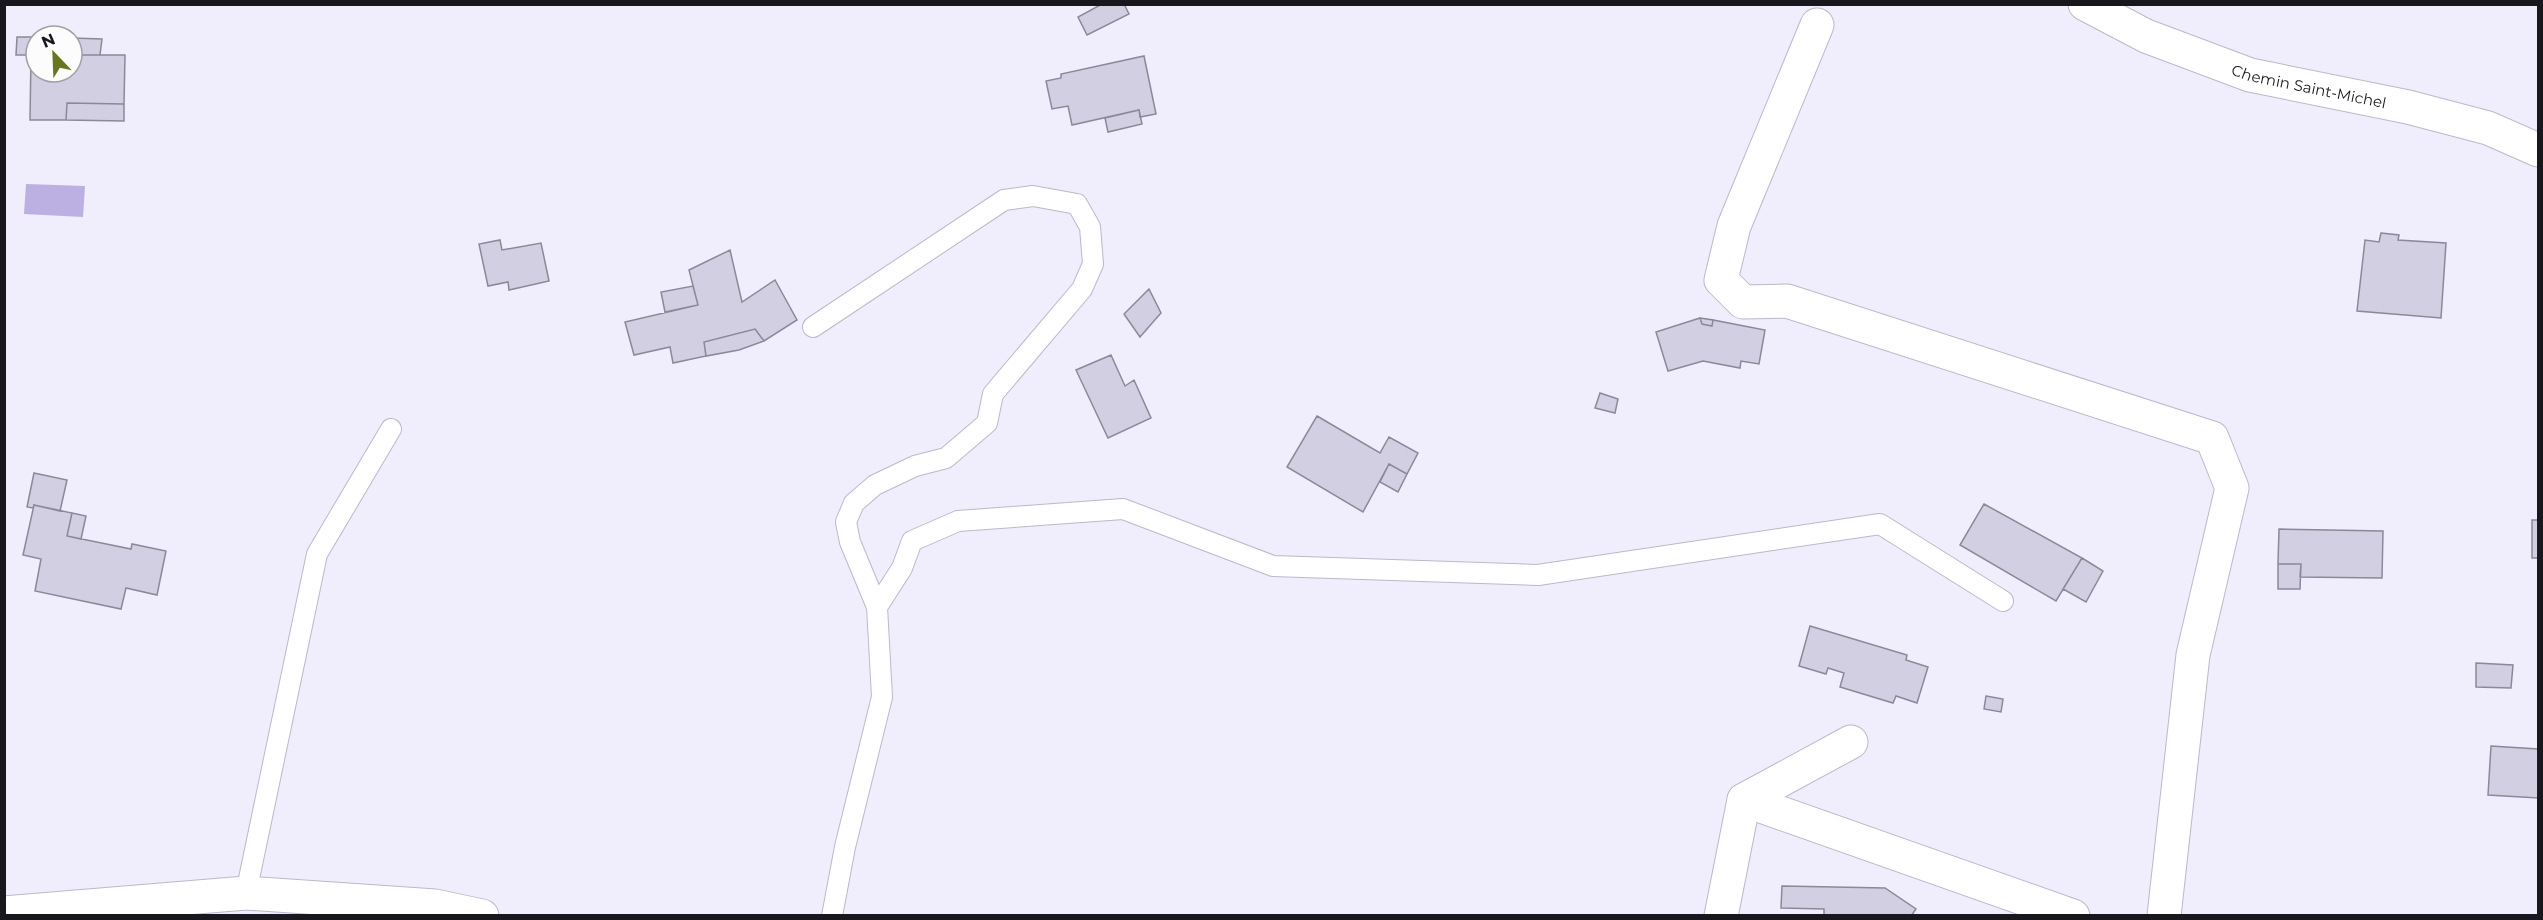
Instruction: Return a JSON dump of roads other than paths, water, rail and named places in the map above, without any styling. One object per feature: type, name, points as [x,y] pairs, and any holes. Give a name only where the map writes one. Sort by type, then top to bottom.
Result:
[{"type":"street","name":"Chemin Saint-Michel","points":[[2085,4],[2146,36],[2250,75],[2408,106],[2488,128],[2538,150]]},
{"type":"street","points":[[1817,25],[1734,226],[1721,280],[1743,303],[1787,301],[2212,438],[2232,488],[2193,655],[2164,915]]},
{"type":"street","points":[[1744,800],[1851,742]]},
{"type":"street","points":[[1721,915],[1744,800]]},
{"type":"street","points":[[1744,800],[2073,915]]},
{"type":"street","points":[[4,914],[246,893],[435,906],[483,915]]},
{"type":"lane","points":[[813,327],[1004,200],[1033,196],[1077,204],[1090,227],[1093,264],[1082,289],[993,394],[987,423],[946,458],[915,466],[875,485],[854,503],[846,522],[850,542],[877,607],[882,697],[845,847],[832,915]]},
{"type":"lane","points":[[246,893],[317,554],[391,429]]},
{"type":"lane","points":[[877,607],[902,568],[912,541],[958,521],[1123,509],[1274,566],[1538,575],[1880,524],[2003,601]]}]
